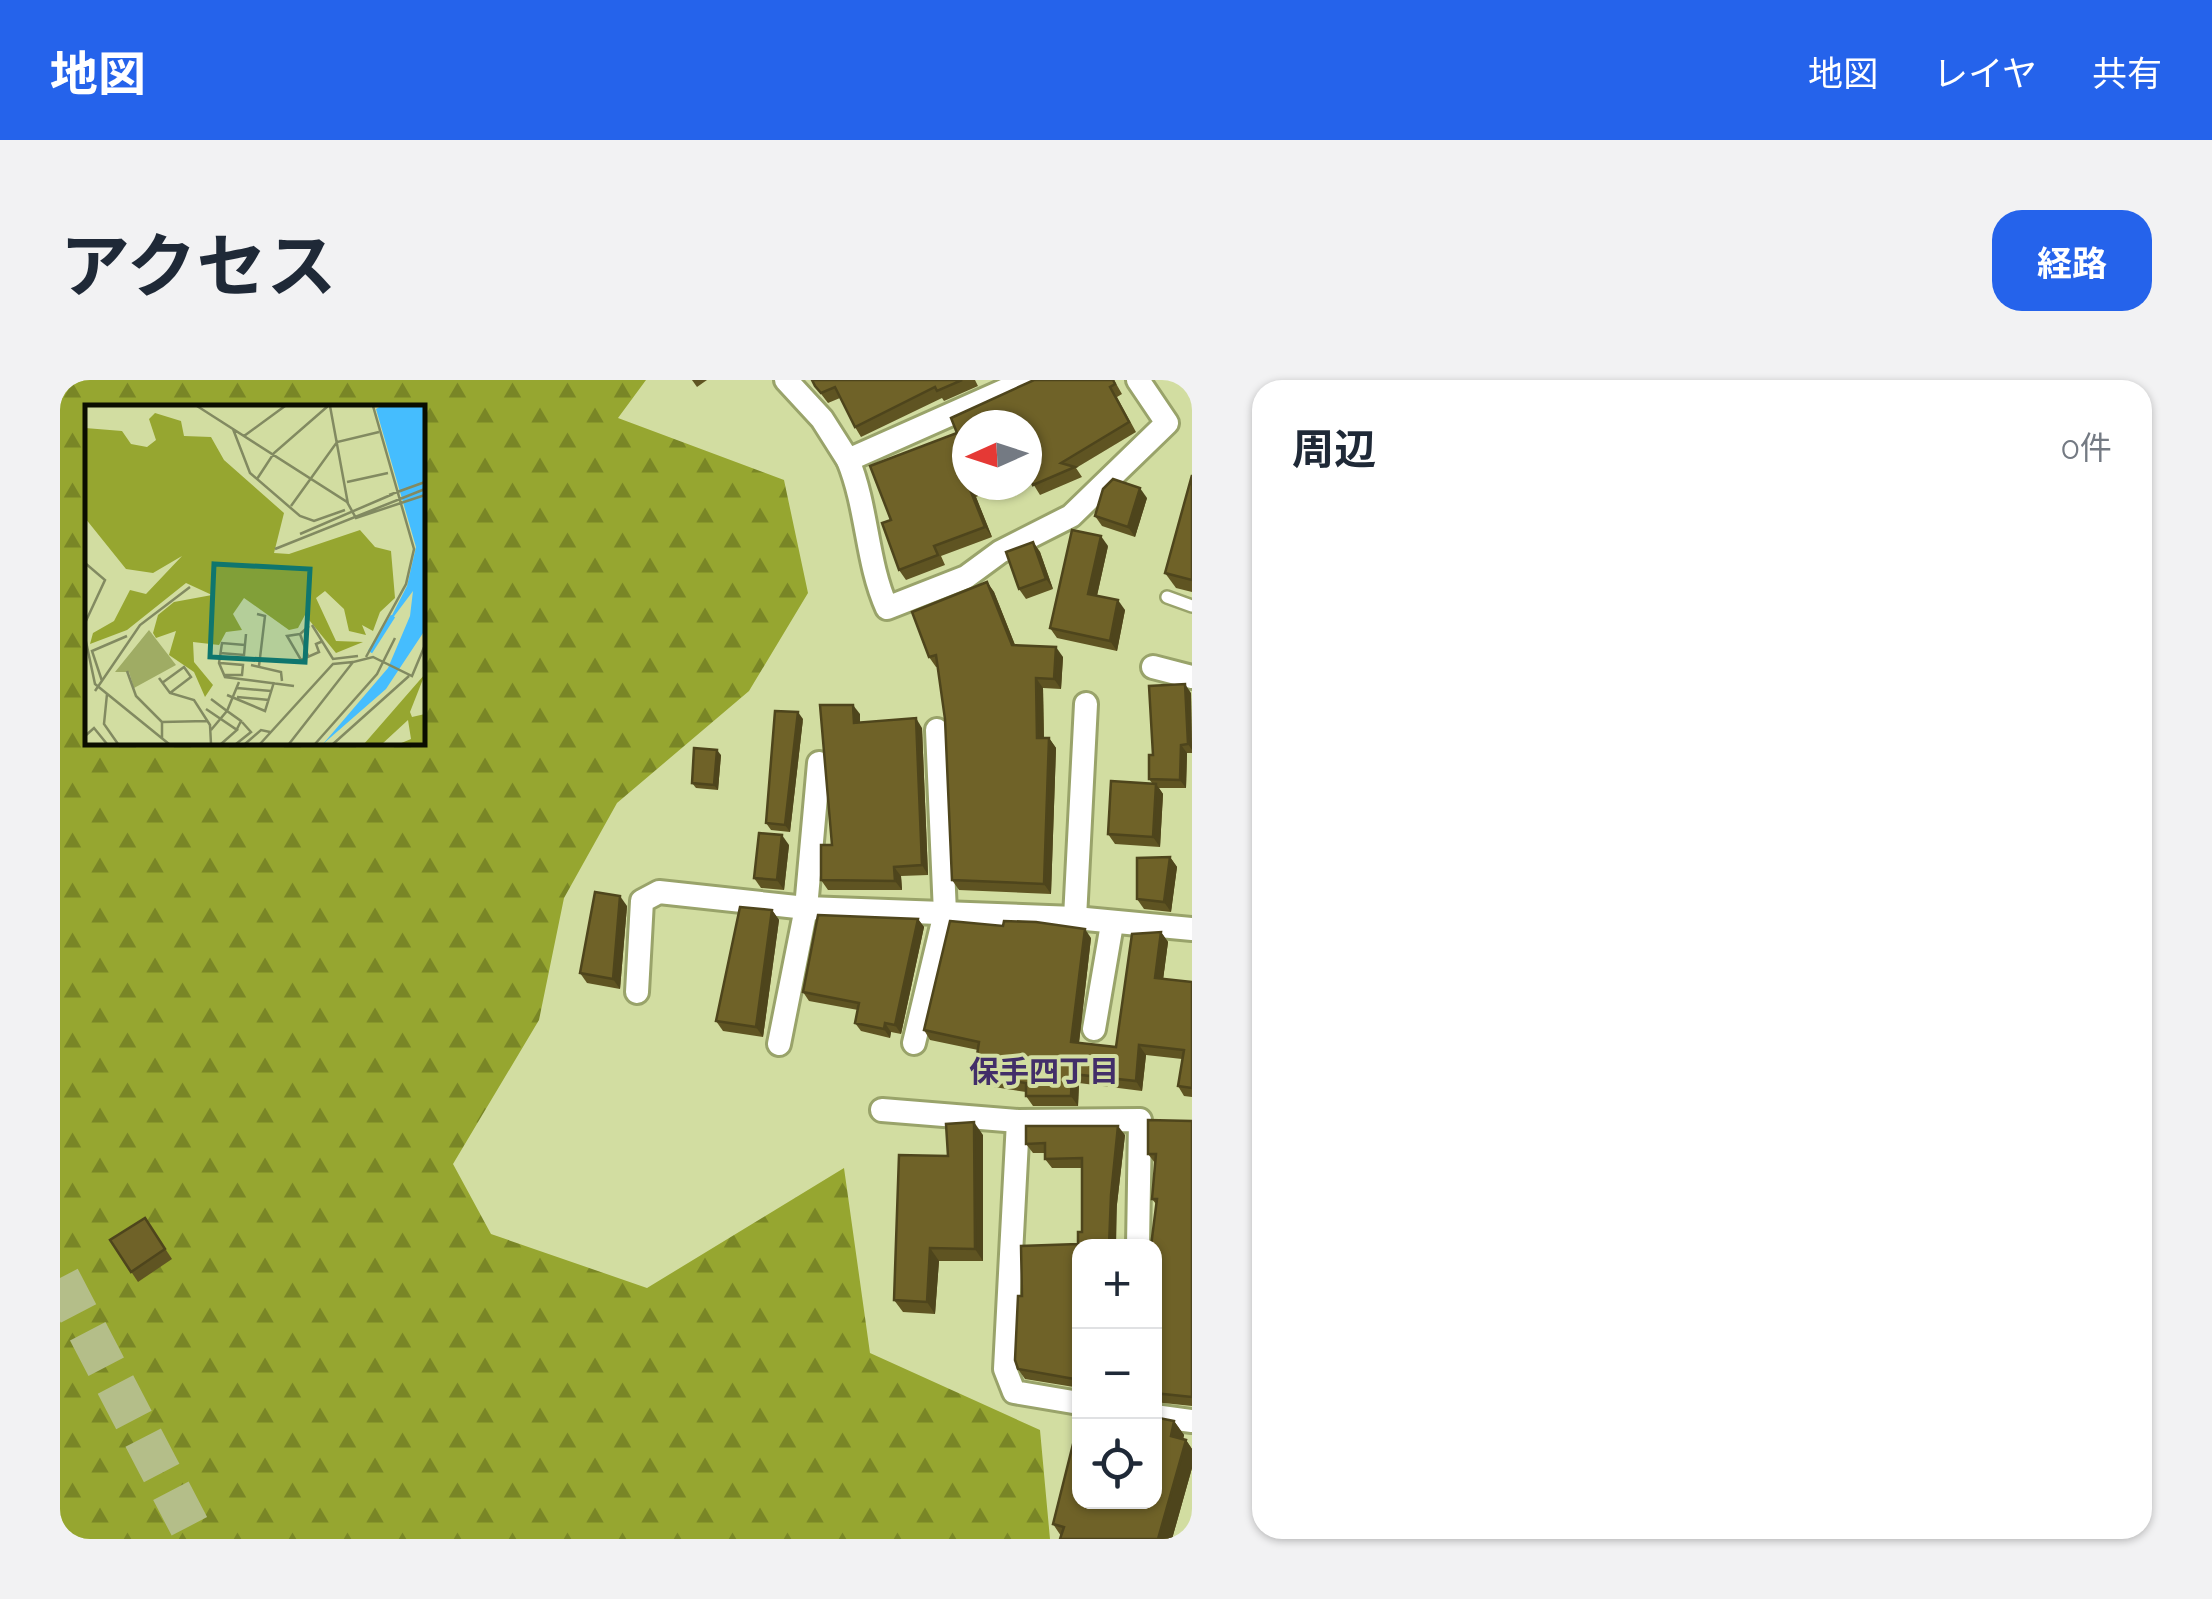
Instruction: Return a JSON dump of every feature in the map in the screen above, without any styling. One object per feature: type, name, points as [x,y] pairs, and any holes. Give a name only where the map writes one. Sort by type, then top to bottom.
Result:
[{"type":"street","points":[[786,380],[822,419],[848,460],[868,533],[873,577],[886,608],[966,578],[1000,552],[1046,533],[1091,500],[1167,422],[1138,380]]},
{"type":"street","points":[[848,460],[1028,380]]},
{"type":"street","points":[[1153,667],[1192,676]]},
{"type":"street","points":[[1076,918],[1086,704]]},
{"type":"street","points":[[914,1042],[945,913],[936,730]]},
{"type":"street","points":[[779,1044],[806,908],[819,764]]},
{"type":"street","points":[[636,992],[642,901],[659,892],[806,908],[1076,918],[1192,929]]},
{"type":"street","points":[[1094,1029],[1112,924]]},
{"type":"street","points":[[882,1110],[1018,1120],[1140,1120],[1138,1239]]},
{"type":"street","points":[[1018,1120],[1006,1369],[1014,1392],[1072,1403]]},
{"type":"street","points":[[1162,1417],[1192,1421]]},
{"type":"lane","points":[[1166,597],[1192,606]]},
{"type":"green space","points":[[60,380],[646,380],[618,418],[784,480],[808,593],[749,691],[617,803],[564,898],[539,1020],[453,1164],[491,1234],[647,1288],[844,1168],[870,1353],[1040,1430],[1050,1539],[60,1539]]},
{"type":"building","points":[[812,380],[962,380],[937,391],[935,387],[855,427],[835,387],[821,393]]},
{"type":"building","points":[[1034,380],[1113,380],[1115,384],[1110,387],[1129,422],[1061,463],[1075,467],[1042,481],[1042,410],[968,410]]},
{"type":"building","points":[[952,435],[952,500],[974,500],[985,527],[934,546],[938,555],[899,570],[882,523],[891,520],[870,466]]},
{"type":"building","points":[[1192,475],[1192,580],[1165,573]]},
{"type":"building","points":[[1113,479],[1140,488],[1128,527],[1095,516],[1103,489]]},
{"type":"building","points":[[1072,530],[1101,536],[1088,594],[1118,600],[1110,641],[1050,628]]},
{"type":"building","points":[[1033,542],[1046,579],[1019,589],[1006,552]]},
{"type":"building","points":[[987,582],[1012,645],[1056,647],[1054,679],[1036,678],[1037,738],[1049,738],[1044,884],[952,880],[945,719],[936,655],[929,657],[912,612]]},
{"type":"building","points":[[1185,684],[1188,744],[1181,745],[1180,780],[1149,779],[1149,755],[1153,755],[1149,686]]},
{"type":"building","points":[[820,705],[853,705],[854,723],[916,718],[922,865],[894,867],[895,881],[821,880],[821,845],[832,845]]},
{"type":"building","points":[[775,711],[798,712],[785,825],[766,823]]},
{"type":"building","points":[[694,748],[717,750],[714,785],[692,783]]},
{"type":"building","points":[[1111,781],[1156,784],[1153,837],[1108,834]]},
{"type":"building","points":[[759,833],[782,835],[777,880],[754,878]]},
{"type":"building","points":[[1170,857],[1164,902],[1137,899],[1137,858]]},
{"type":"building","points":[[595,892],[620,896],[613,979],[580,973]]},
{"type":"building","points":[[740,907],[772,910],[756,1027],[716,1021]]},
{"type":"building","points":[[818,915],[918,919],[895,1025],[885,1023],[884,1029],[855,1023],[859,1003],[803,992]]},
{"type":"building","points":[[950,921],[1003,926],[1004,921],[1036,922],[1085,929],[1071,1042],[1116,1047],[1132,934],[1161,932],[1155,978],[1192,982],[1192,1088],[1178,1086],[1184,1050],[1139,1045],[1136,1081],[1072,1074],[1071,1096],[1026,1096],[1026,1083],[974,1075],[979,1042],[924,1030]]},
{"type":"building","points":[[1148,1120],[1192,1121],[1192,1397],[1162,1394],[1162,1239],[1152,1239],[1157,1199],[1152,1199],[1156,1154],[1148,1154]]},
{"type":"building","points":[[974,1122],[975,1249],[930,1248],[927,1302],[894,1300],[899,1155],[948,1156],[946,1124]]},
{"type":"building","points":[[1026,1126],[1118,1126],[1109,1239],[1078,1239],[1078,1232],[1082,1232],[1082,1158],[1045,1159],[1045,1143],[1026,1144]]},
{"type":"building","points":[[145,1218],[165,1249],[131,1272],[110,1240]]},
{"type":"building","points":[[1072,1244],[1072,1379],[1018,1369],[1015,1360],[1018,1296],[1022,1296],[1021,1246]]},
{"type":"building","points":[[1162,1419],[1174,1421],[1171,1436],[1186,1440],[1158,1539],[1060,1539],[1064,1527],[1053,1524],[1072,1448],[1072,1509],[1162,1509]]},
{"type":"tunnel","points":[[60,1278],[196,1539]]},
{"type":"district","name":"保手四丁目","points":[[1044,1071]]}]
